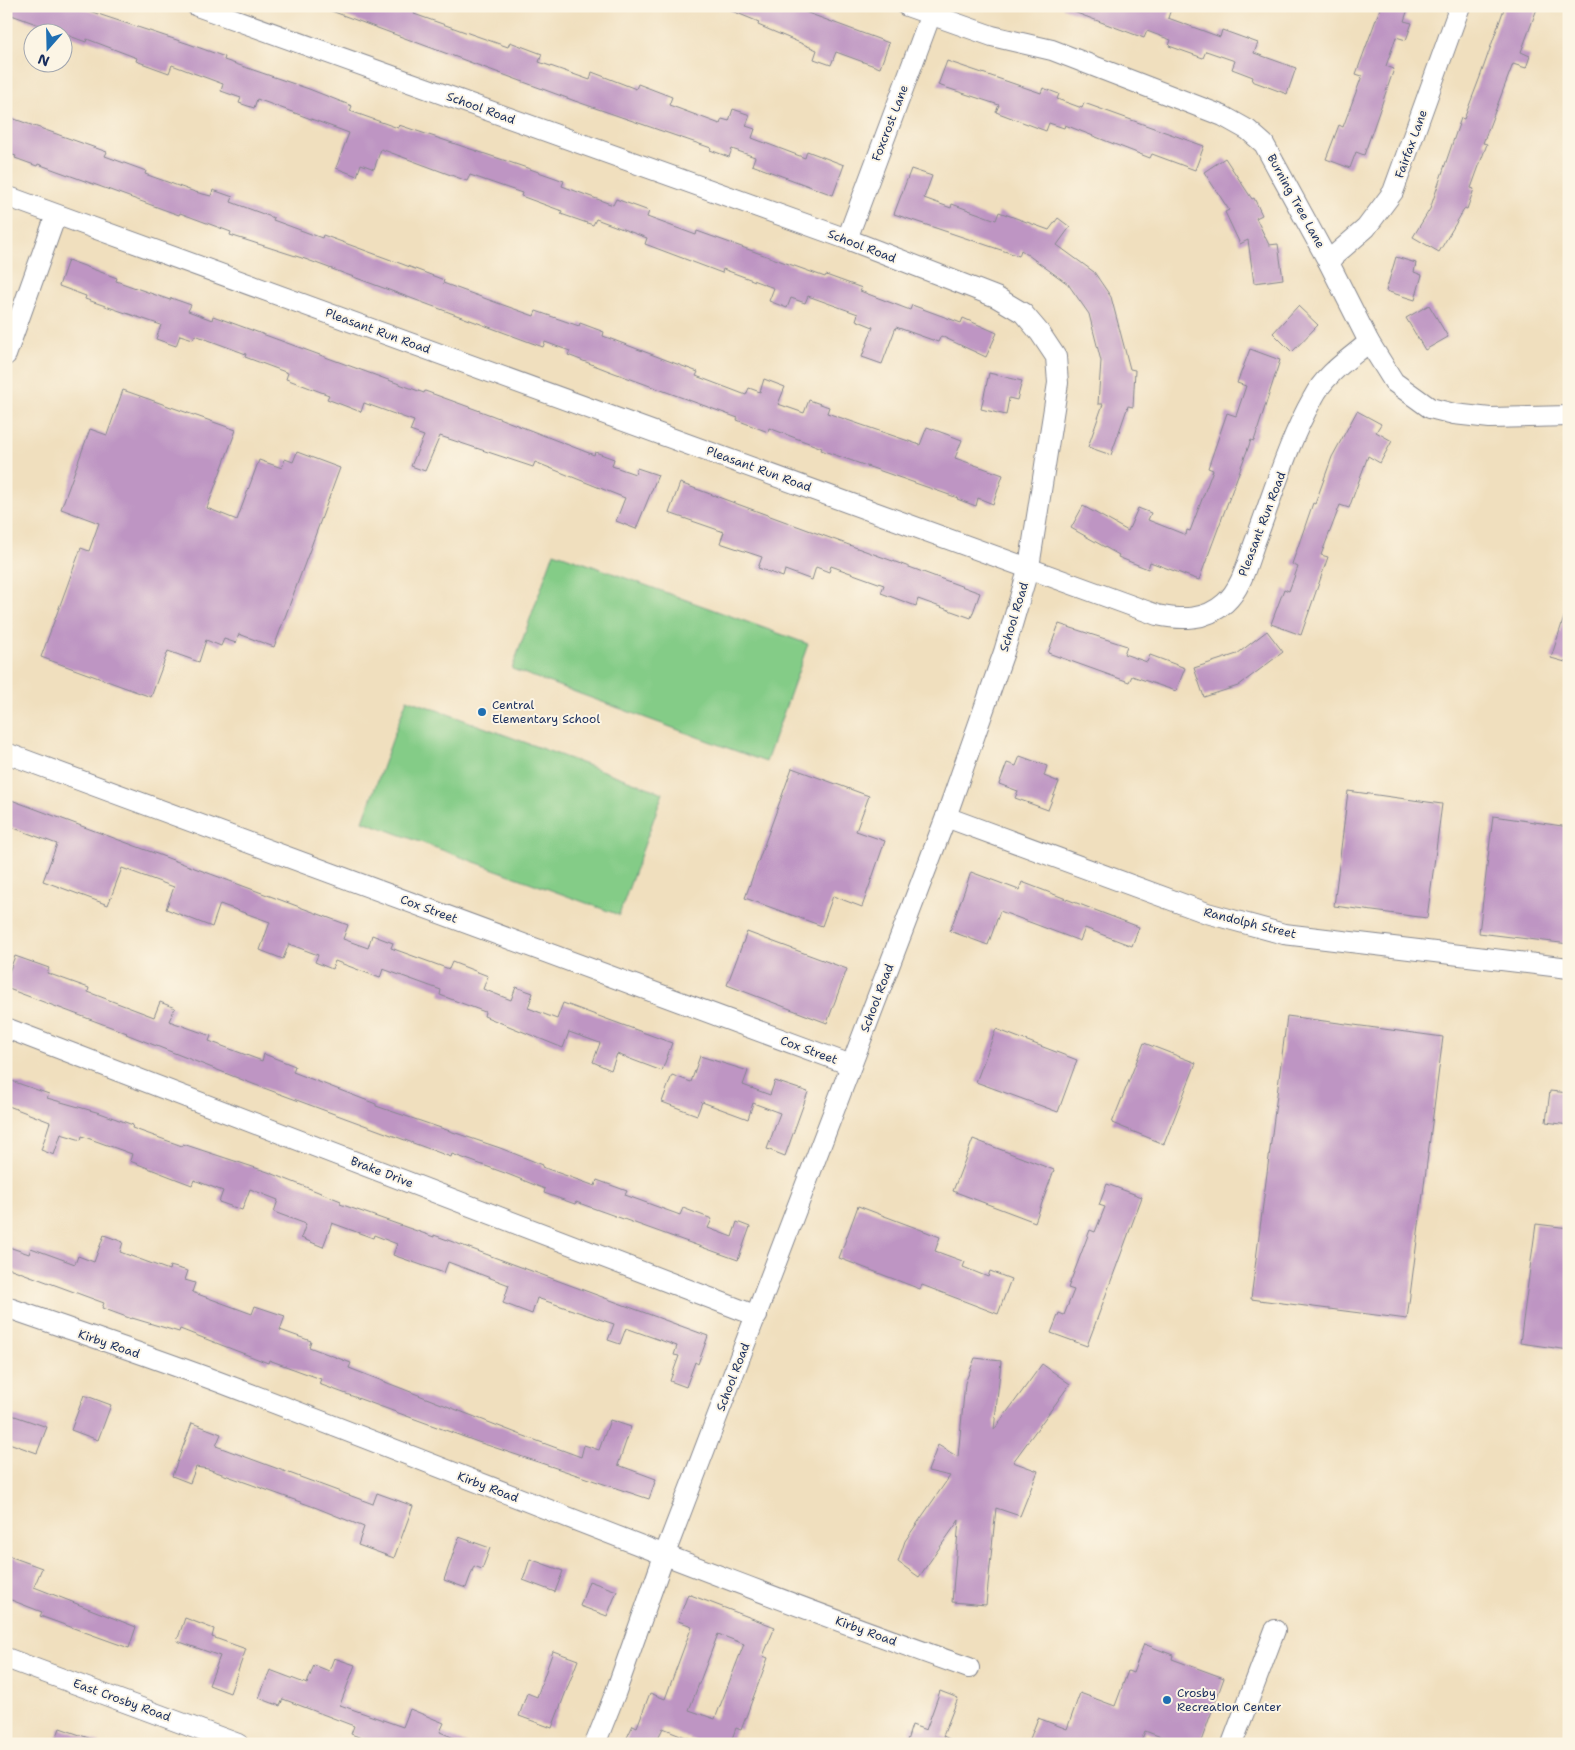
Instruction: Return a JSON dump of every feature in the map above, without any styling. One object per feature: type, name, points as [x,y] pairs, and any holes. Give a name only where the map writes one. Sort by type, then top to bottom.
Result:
[{"type":"street","name":"School Road","points":[[197,6],[847,239],[996,298],[1023,313],[1056,357],[1058,383],[1030,567],[1004,652],[946,817],[664,1556],[615,1694],[595,1744]]},
{"type":"street","name":"Burning Tree Lane","points":[[907,6],[932,11],[992,36],[1052,50],[1223,116],[1248,130],[1264,144],[1328,261],[1369,342],[1394,382],[1430,408],[1490,418],[1569,416]]},
{"type":"street","name":"Fairfax Lane","points":[[1328,261],[1366,228],[1393,192],[1460,6]]},
{"type":"street","name":"Foxcrost Lane","points":[[847,239],[932,11]]},
{"type":"street","name":"Pleasant Run Road","points":[[6,196],[1030,567],[1157,615],[1178,620],[1199,617],[1225,603],[1239,584],[1289,452],[1313,397],[1334,371],[1369,342]]},
{"type":"street","points":[[6,355],[56,215]]},
{"type":"street","name":"Cox Street","points":[[6,753],[851,1065]]},
{"type":"street","name":"Randolph Street","points":[[946,817],[1207,913],[1284,934],[1569,968]]},
{"type":"street","name":"Brake Drive","points":[[6,1028],[757,1316]]},
{"type":"street","name":"Kirby Road","points":[[6,1307],[233,1387],[664,1556],[969,1668]]},
{"type":"street","points":[[1232,1744],[1275,1630]]},
{"type":"street","name":"East Crosby Road","points":[[6,1658],[238,1744]]},
{"type":"green space","points":[[554,552],[808,644],[766,762],[512,669]]},
{"type":"green space","points":[[407,699],[663,793],[619,915],[363,821]]},
{"type":"building","points":[[6,6],[75,6],[189,44],[225,57],[224,60],[309,89],[352,106],[350,111],[398,128],[399,125],[564,181],[562,186],[613,205],[616,199],[649,211],[647,217],[696,235],[697,231],[825,277],[826,275],[862,288],[860,291],[910,310],[912,305],[961,323],[963,318],[997,333],[986,357],[941,336],[938,342],[896,327],[882,364],[862,357],[873,327],[856,320],[858,314],[808,296],[805,303],[791,298],[787,308],[769,301],[774,288],[723,269],[722,273],[645,244],[647,238],[596,219],[593,225],[561,214],[562,211],[521,196],[522,193],[470,175],[467,181],[381,149],[374,169],[361,164],[357,176],[336,168],[349,133],[257,99],[254,108],[239,103],[241,98],[221,91],[223,84],[172,65],[169,73],[136,61],[137,58],[87,39],[86,42],[72,37],[72,22],[31,22],[6,13]]},
{"type":"building","points":[[318,6],[417,6],[414,14],[508,47],[510,42],[542,54],[539,62],[590,80],[592,72],[636,89],[638,84],[672,97],[669,105],[720,124],[722,119],[729,121],[733,109],[750,115],[746,126],[755,129],[752,138],[805,158],[807,151],[844,165],[833,195],[752,165],[755,157],[732,149],[729,157],[710,150],[711,148],[575,101]]},
{"type":"building","points":[[720,6],[789,6],[889,43],[880,68],[836,52],[831,65],[814,59],[817,50],[758,25],[759,22]]},
{"type":"building","points":[[1063,6],[1172,6],[1168,18],[1220,37],[1222,30],[1258,43],[1254,53],[1296,68],[1287,94],[1252,81],[1253,77],[1232,69],[1235,61],[1206,51],[1203,58],[1169,46],[1171,40],[1147,31],[1144,38],[1063,8]]},
{"type":"building","points":[[1381,6],[1409,6],[1404,21],[1412,23],[1406,40],[1396,37],[1386,66],[1394,69],[1364,155],[1356,152],[1350,168],[1326,159],[1339,125],[1343,127],[1362,76],[1356,74]]},
{"type":"building","points":[[1505,6],[1538,6],[1521,52],[1530,56],[1526,68],[1513,64],[1483,143],[1487,144],[1471,188],[1474,189],[1467,209],[1465,208],[1439,252],[1413,237],[1430,209],[1461,118],[1464,119]]},
{"type":"building","points":[[947,61],[1041,93],[1043,88],[1059,94],[1057,99],[1082,108],[1084,103],[1204,146],[1195,170],[1152,154],[1150,158],[1065,125],[1064,128],[1049,123],[1046,131],[996,112],[999,105],[938,85]]},
{"type":"building","points":[[6,116],[107,152],[105,156],[146,171],[145,174],[195,192],[211,196],[213,190],[233,197],[231,202],[274,218],[273,220],[322,238],[323,235],[402,264],[444,280],[443,283],[492,301],[534,316],[536,311],[579,326],[580,323],[604,332],[603,336],[698,372],[696,376],[746,395],[749,388],[760,392],[764,379],[785,387],[778,404],[804,413],[809,400],[829,407],[827,413],[920,445],[927,427],[962,440],[955,458],[1003,475],[993,504],[978,498],[976,506],[821,450],[822,448],[769,428],[768,432],[737,420],[738,418],[568,355],[570,351],[545,342],[543,347],[305,259],[230,235],[231,232],[180,213],[179,215],[38,164],[37,166],[15,158],[16,156],[6,153]]},
{"type":"building","points":[[1225,158],[1252,199],[1254,198],[1262,215],[1256,218],[1269,245],[1278,244],[1283,279],[1254,283],[1248,240],[1240,244],[1225,212],[1229,210],[1204,172]]},
{"type":"building","points":[[911,169],[932,176],[924,198],[951,208],[952,204],[996,220],[999,212],[1049,230],[1058,218],[1070,227],[1057,245],[1094,272],[1111,297],[1130,369],[1135,370],[1133,407],[1128,406],[1111,455],[1088,447],[1103,404],[1098,404],[1101,361],[1089,314],[1068,284],[1021,250],[1019,256],[894,214]]},
{"type":"building","points":[[1396,257],[1416,263],[1414,272],[1422,275],[1415,300],[1386,291]]},
{"type":"building","points":[[68,260],[117,278],[116,281],[170,300],[171,298],[191,305],[188,311],[212,320],[213,316],[424,393],[425,391],[491,415],[594,455],[595,452],[614,459],[612,466],[635,474],[637,468],[658,475],[636,529],[616,521],[625,498],[535,462],[533,467],[440,436],[425,471],[411,466],[424,436],[410,431],[414,421],[364,403],[361,412],[327,399],[329,395],[286,379],[288,373],[245,357],[246,354],[195,335],[193,339],[180,335],[176,346],[156,339],[161,325],[85,299],[86,296],[59,286]]},
{"type":"building","points":[[1429,305],[1448,337],[1425,350],[1406,318]]},
{"type":"building","points":[[1298,306],[1318,325],[1292,352],[1273,333]]},
{"type":"building","points":[[1250,349],[1280,360],[1254,441],[1251,440],[1199,580],[1150,562],[1148,569],[1118,557],[1119,555],[1071,528],[1083,506],[1128,531],[1138,508],[1151,513],[1148,520],[1186,535],[1187,530],[1190,531],[1213,470],[1208,468],[1227,413],[1236,416],[1246,386],[1237,383]]},
{"type":"building","points":[[989,373],[1022,381],[1017,400],[1009,398],[1006,415],[981,409]]},
{"type":"building","points":[[123,390],[236,430],[207,508],[237,520],[259,460],[282,468],[285,459],[293,462],[297,452],[340,468],[274,647],[239,634],[236,643],[224,639],[221,646],[206,640],[199,662],[168,651],[151,697],[41,657],[81,548],[89,551],[99,523],[61,509],[90,429],[107,435]]},
{"type":"building","points":[[1357,411],[1381,424],[1376,432],[1392,441],[1380,463],[1368,456],[1349,508],[1340,505],[1321,555],[1328,557],[1301,635],[1271,624],[1284,589],[1289,591],[1298,567],[1292,564],[1313,503],[1315,504],[1332,457]]},
{"type":"building","points":[[680,483],[980,593],[971,618],[918,599],[916,606],[881,593],[884,585],[831,566],[829,572],[816,567],[812,580],[785,570],[783,577],[758,568],[762,557],[720,543],[724,532],[669,513]]},
{"type":"building","points":[[1566,611],[1569,612],[1569,663],[1551,658]]},
{"type":"building","points":[[1059,624],[1127,646],[1124,654],[1147,662],[1150,655],[1185,668],[1176,691],[1132,676],[1129,682],[1048,653]]},
{"type":"building","points":[[1267,631],[1283,652],[1238,686],[1204,697],[1194,668],[1237,654]]},
{"type":"building","points":[[1020,756],[1047,766],[1044,776],[1059,782],[1048,810],[1015,798],[1018,791],[999,784],[1007,763],[1016,766]]},
{"type":"building","points":[[792,768],[869,796],[856,831],[885,841],[862,907],[833,896],[822,926],[745,898]]},
{"type":"building","points":[[1348,791],[1442,804],[1427,918],[1334,906]]},
{"type":"building","points":[[6,798],[348,925],[343,939],[368,948],[372,935],[393,943],[391,948],[449,969],[452,962],[488,976],[483,989],[511,1000],[516,987],[533,993],[528,1008],[557,1019],[563,1003],[672,1043],[662,1071],[617,1054],[611,1070],[593,1062],[600,1043],[569,1032],[563,1048],[484,1016],[485,1012],[440,995],[441,990],[383,969],[380,978],[335,961],[332,969],[315,962],[318,955],[289,944],[283,959],[260,950],[270,922],[220,904],[212,927],[166,909],[174,887],[122,868],[108,905],[43,881],[57,844],[6,825]]},
{"type":"building","points":[[1493,816],[1569,827],[1569,944],[1479,933]]},
{"type":"building","points":[[971,872],[1019,890],[1022,882],[1139,927],[1132,946],[1085,928],[1080,941],[1000,911],[988,945],[950,931]]},
{"type":"building","points":[[747,932],[847,969],[827,1023],[727,985]]},
{"type":"building","points":[[15,956],[49,968],[47,973],[89,988],[88,992],[154,1017],[160,1002],[175,1008],[169,1021],[211,1036],[209,1041],[262,1061],[264,1054],[295,1066],[293,1072],[376,1104],[376,1106],[500,1148],[543,1165],[542,1167],[595,1186],[597,1180],[627,1191],[625,1195],[680,1215],[683,1208],[712,1219],[708,1228],[732,1237],[737,1222],[750,1227],[738,1260],[576,1202],[575,1204],[544,1193],[545,1189],[505,1173],[452,1154],[451,1157],[253,1084],[127,1033],[6,988],[6,980]]},
{"type":"building","points":[[1287,1016],[1443,1037],[1407,1319],[1251,1299]]},
{"type":"building","points":[[996,1029],[1077,1060],[1058,1112],[976,1082]]},
{"type":"building","points":[[1144,1043],[1196,1063],[1164,1144],[1112,1123]]},
{"type":"building","points":[[700,1056],[748,1071],[743,1085],[770,1095],[775,1081],[808,1092],[785,1156],[767,1149],[780,1113],[753,1103],[748,1119],[702,1102],[697,1115],[662,1102],[672,1075],[691,1082]]},
{"type":"building","points":[[6,1079],[49,1094],[47,1098],[100,1113],[133,1125],[132,1128],[182,1146],[183,1144],[268,1172],[341,1201],[340,1204],[434,1237],[434,1235],[708,1336],[698,1364],[695,1362],[686,1387],[670,1381],[679,1356],[674,1355],[677,1346],[626,1328],[620,1344],[608,1340],[614,1324],[537,1298],[532,1314],[503,1303],[509,1285],[448,1262],[444,1273],[393,1255],[397,1244],[374,1235],[373,1238],[332,1223],[323,1247],[301,1238],[306,1224],[274,1212],[278,1200],[250,1189],[242,1210],[219,1202],[223,1191],[194,1180],[192,1185],[171,1177],[130,1161],[132,1154],[82,1136],[81,1140],[61,1134],[54,1155],[41,1150],[50,1122],[6,1105]]},
{"type":"building","points":[[1550,1091],[1569,1093],[1569,1125],[1546,1122]]},
{"type":"building","points":[[973,1139],[1054,1170],[1035,1222],[953,1191]]},
{"type":"building","points":[[1107,1184],[1142,1197],[1087,1346],[1051,1333],[1059,1313],[1064,1315],[1074,1290],[1068,1288],[1090,1230],[1095,1232],[1105,1207],[1099,1205]]},
{"type":"building","points":[[858,1206],[940,1237],[935,1251],[965,1262],[963,1267],[988,1277],[990,1271],[1011,1279],[998,1314],[922,1285],[920,1289],[839,1258]]},
{"type":"building","points":[[1536,1224],[1569,1228],[1569,1350],[1520,1343]]},
{"type":"building","points":[[104,1235],[123,1242],[120,1252],[169,1270],[170,1266],[188,1271],[185,1280],[195,1283],[192,1292],[252,1314],[255,1306],[285,1316],[280,1330],[311,1341],[309,1347],[351,1363],[349,1368],[581,1457],[584,1445],[599,1450],[610,1420],[631,1427],[618,1465],[656,1479],[649,1499],[478,1442],[319,1384],[321,1379],[269,1360],[268,1363],[180,1329],[179,1332],[132,1319],[102,1308],[104,1303],[6,1267],[6,1246],[29,1254],[31,1248],[75,1264],[78,1256],[94,1262]]},
{"type":"building","points":[[975,1358],[1001,1361],[994,1430],[1042,1364],[1070,1384],[1013,1462],[1038,1471],[1020,1516],[996,1508],[986,1605],[952,1602],[959,1520],[919,1577],[898,1562],[905,1541],[950,1476],[928,1471],[938,1445],[958,1457],[965,1383]]},
{"type":"building","points":[[84,1395],[111,1405],[98,1440],[71,1430]]},
{"type":"building","points":[[6,1413],[47,1427],[37,1453],[6,1442]]},
{"type":"building","points":[[192,1423],[221,1434],[216,1446],[373,1504],[377,1493],[413,1506],[394,1558],[358,1545],[364,1527],[317,1508],[208,1469],[196,1467],[190,1483],[172,1476]]},
{"type":"building","points":[[459,1537],[490,1548],[482,1569],[474,1566],[466,1588],[444,1580]]},
{"type":"building","points":[[6,1555],[42,1568],[34,1587],[136,1627],[129,1648],[40,1616],[42,1612],[6,1598]]},
{"type":"building","points":[[530,1559],[563,1571],[555,1592],[523,1580]]},
{"type":"building","points":[[589,1581],[617,1591],[607,1616],[580,1606]]},
{"type":"building","points":[[688,1594],[775,1627],[763,1656],[768,1658],[741,1730],[736,1728],[730,1744],[703,1744],[663,1728],[655,1744],[624,1744],[633,1725],[637,1727],[650,1693],[665,1699],[692,1626],[678,1621]],"holes":[[[718,1634],[744,1644],[715,1719],[689,1710]]]},
{"type":"building","points":[[185,1618],[214,1629],[212,1637],[246,1649],[230,1693],[209,1685],[220,1656],[177,1641]]},
{"type":"building","name":"Crosby Recreation Center","points":[[1144,1644],[1173,1655],[1172,1659],[1224,1678],[1200,1744],[1180,1744],[1145,1731],[1140,1744],[1028,1744],[1038,1718],[1067,1729],[1080,1693],[1115,1706],[1128,1671],[1133,1673]]},
{"type":"building","points":[[553,1651],[578,1660],[552,1728],[519,1716],[527,1693],[537,1697]]},
{"type":"building","points":[[334,1658],[355,1665],[340,1705],[403,1727],[410,1709],[444,1723],[440,1732],[468,1744],[377,1744],[351,1734],[354,1726],[283,1699],[280,1706],[259,1698],[270,1670],[307,1684],[314,1665],[329,1671]]},
{"type":"building","points":[[940,1691],[958,1698],[943,1736],[960,1744],[906,1744],[912,1725],[926,1730]]},
{"type":"building","points":[[60,1728],[100,1742],[100,1744],[54,1744]]},
{"type":"place","name":"Central Elementary School","points":[[482,712]]},
{"type":"place","name":"Crosby Recreation Center","points":[[1167,1700]]}]
